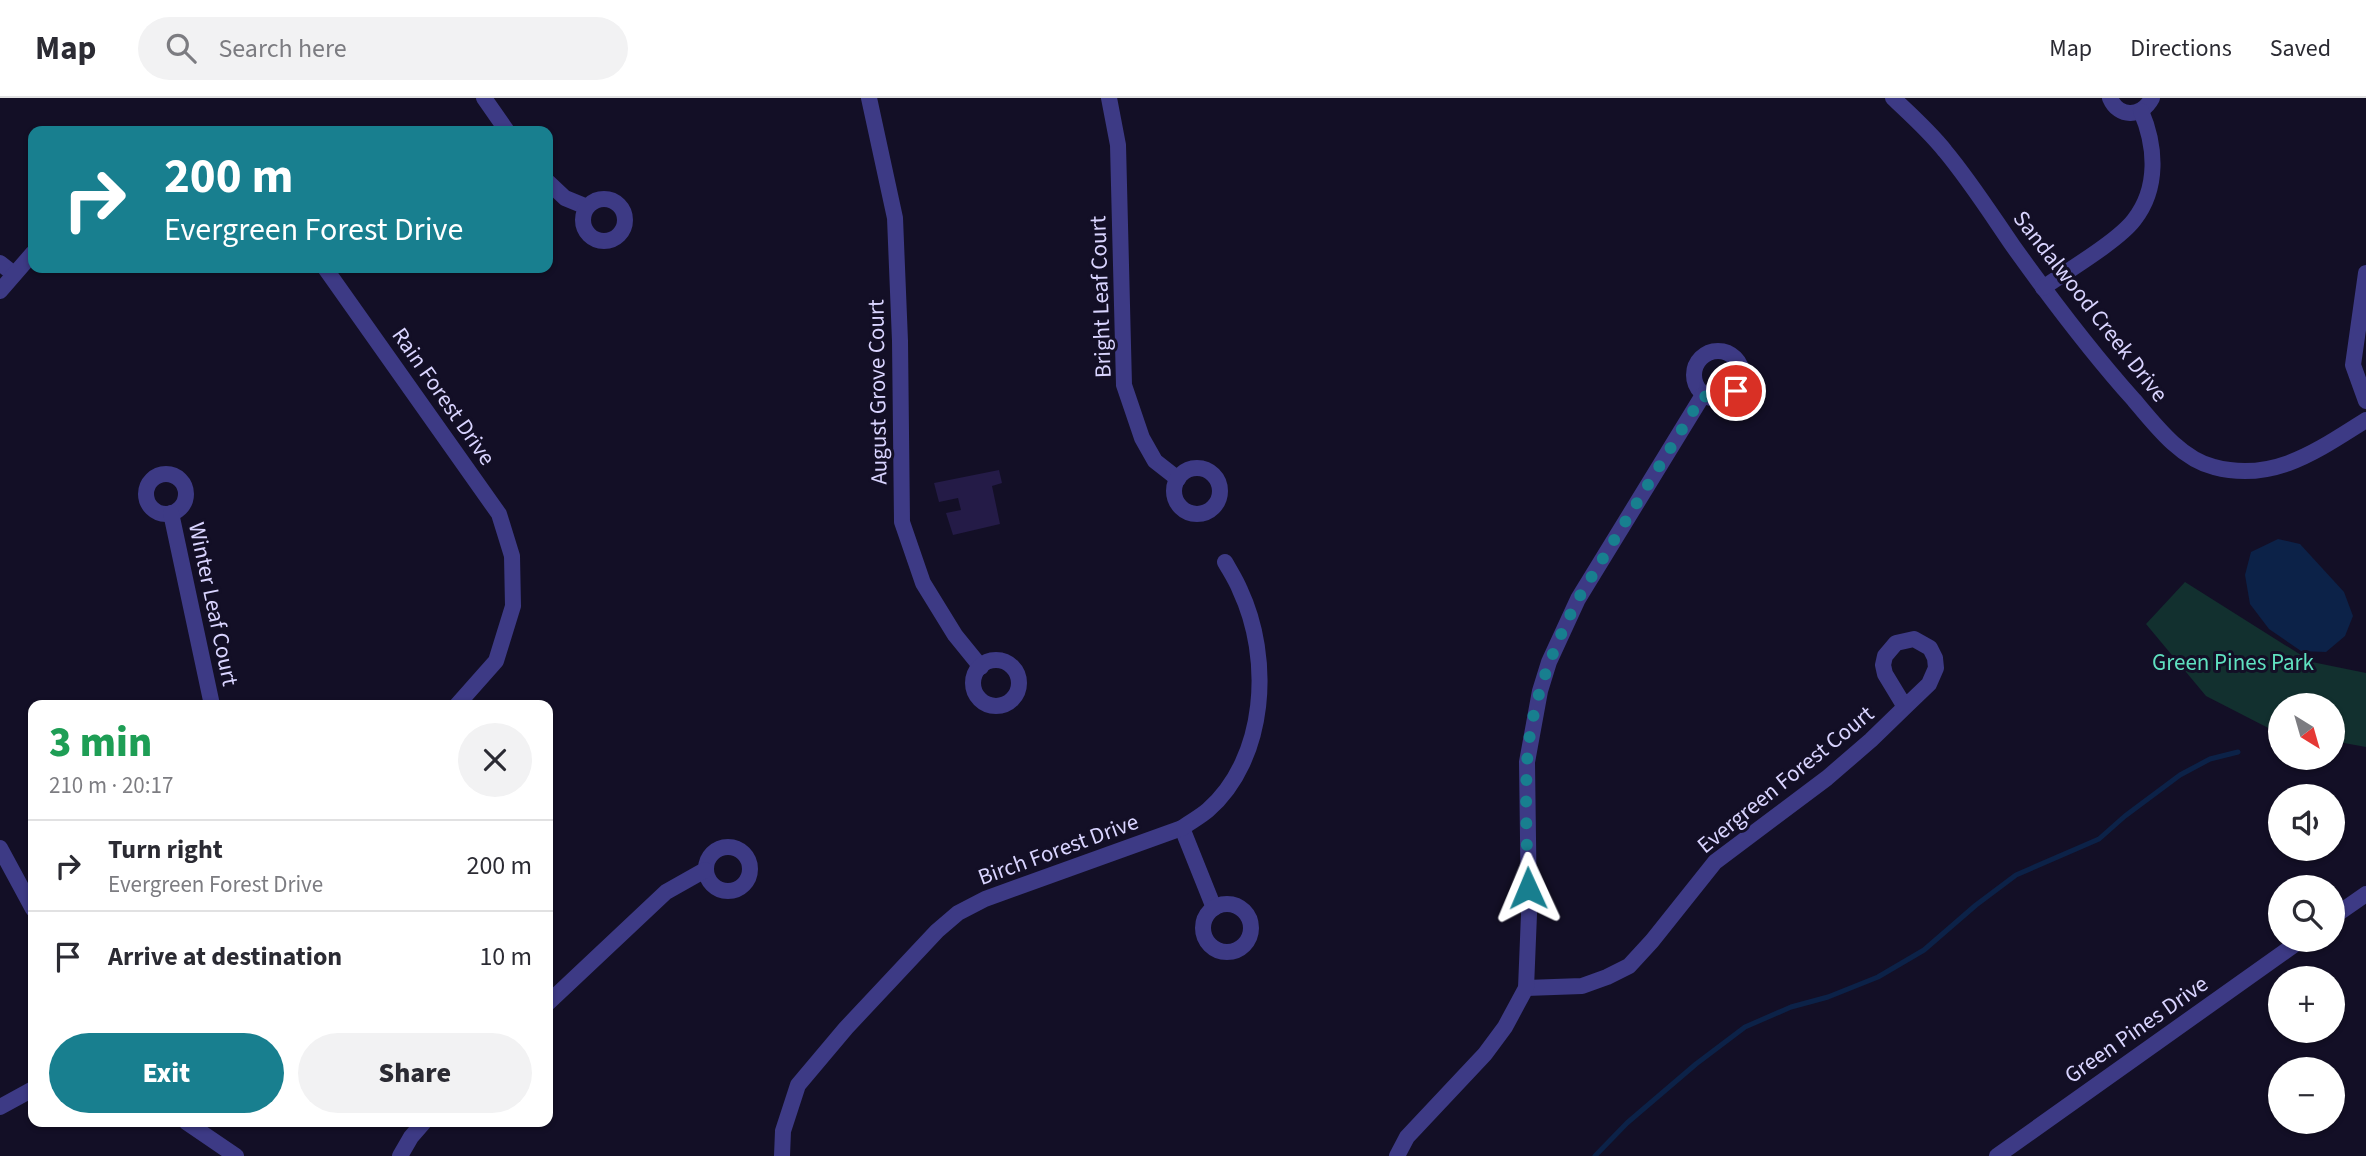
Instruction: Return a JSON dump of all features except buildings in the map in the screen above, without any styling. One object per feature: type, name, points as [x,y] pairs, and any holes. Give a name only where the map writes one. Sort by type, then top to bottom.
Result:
[{"type":"street","points":[[484,98],[504,126]]},
{"type":"street","name":"August Grove Court","points":[[869,98],[895,218],[900,341],[902,522],[923,583],[955,635],[981,667]]},
{"type":"street","name":"Bright Leaf Court","points":[[1109,98],[1118,145],[1124,385],[1142,438],[1155,461],[1178,479]]},
{"type":"street","name":"Sandalwood Creek Drive","points":[[1893,98],[1945,150],[2043,288],[2100,362],[2155,425],[2190,455],[2212,467],[2235,471],[2278,468],[2301,459],[2366,420]]},
{"type":"street","points":[[2043,288],[2134,220],[2151,184],[2153,165],[2146,104],[2132,114],[2124,113],[2110,98]]},
{"type":"street","points":[[553,187],[565,198],[587,207]]},
{"type":"street","points":[[0,291],[28,259]]},
{"type":"street","points":[[0,262],[14,274]]},
{"type":"street","name":"Rain Forest Drive","points":[[330,273],[499,514],[512,556],[513,606],[496,661],[461,700]]},
{"type":"street","points":[[2366,273],[2353,365],[2366,401]]},
{"type":"street","points":[[1396,1156],[1407,1137],[1485,1054],[1505,1027],[1526,988],[1529,914],[1527,762],[1540,691],[1549,662],[1578,599],[1703,395]]},
{"type":"street","name":"Winter Leaf Court","points":[[171,513],[211,700]]},
{"type":"street","name":"Birch Forest Drive","points":[[782,1156],[783,1131],[798,1085],[846,1028],[937,931],[958,913],[985,899],[1182,828],[1208,810],[1232,782],[1245,759],[1256,718],[1257,656],[1252,624],[1241,592],[1225,562]]},
{"type":"street","name":"Evergreen Forest Court","points":[[1526,988],[1582,986],[1629,966],[1715,862],[1827,778],[1905,707]]},
{"type":"street","points":[[1182,828],[1214,908]]},
{"type":"street","points":[[0,848],[28,900]]},
{"type":"street","points":[[553,998],[666,892],[705,870]]},
{"type":"street","points":[[2345,909],[2366,894]]},
{"type":"street","name":"Green Pines Drive","points":[[1997,1156],[2284,952]]},
{"type":"street","points":[[0,1107],[28,1092]]},
{"type":"street","points":[[192,1127],[236,1156]]},
{"type":"street","points":[[400,1156],[420,1127]]},
{"type":"green space","name":"Green Pines Park","points":[[2185,582],[2312,662],[2366,673],[2366,747],[2345,743],[2345,693],[2268,693],[2268,728],[2206,696],[2146,624]]},
{"type":"water","points":[[2278,539],[2300,544],[2344,592],[2353,616],[2345,636],[2326,652],[2301,651],[2269,629],[2250,604],[2245,575],[2251,552]]},
{"type":"waterway","points":[[1595,1156],[1627,1123],[1696,1064],[1745,1027],[1791,1007],[1828,997],[1878,977],[1924,950],[2016,875],[2099,839],[2180,775],[2210,759],[2238,752]]},
{"type":"route","points":[[1528,888],[1527,762],[1540,691],[1549,662],[1578,599],[1703,395],[1718,400],[1727,398],[1736,391]]}]
